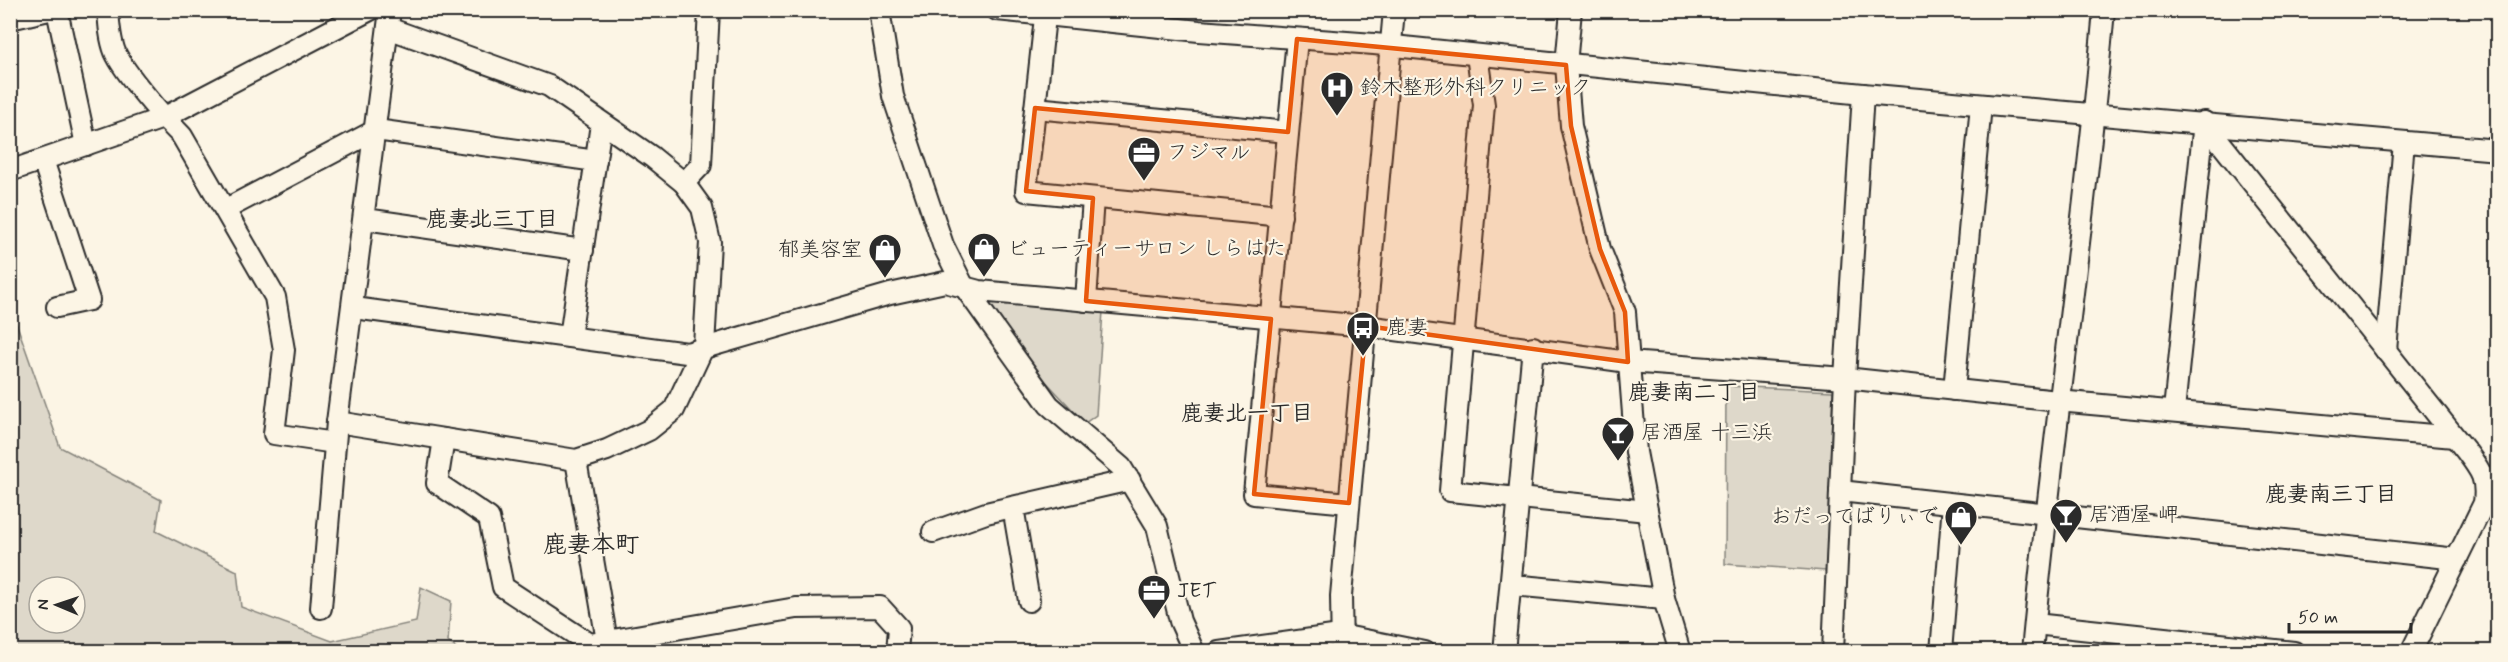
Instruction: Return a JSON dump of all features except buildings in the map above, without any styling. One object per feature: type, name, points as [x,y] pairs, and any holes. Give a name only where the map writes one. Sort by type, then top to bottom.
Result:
[{"type":"street","points":[[10,19],[49,10]]},
{"type":"street","points":[[57,10],[87,145]]},
{"type":"street","points":[[108,10],[111,40],[117,55],[163,118],[183,136],[275,297],[282,323],[284,350],[274,434],[335,442]]},
{"type":"street","points":[[10,171],[163,118],[370,10]]},
{"type":"street","points":[[684,183],[701,165],[709,10]]},
{"type":"street","points":[[879,10],[893,96],[944,245],[963,285],[1049,405],[1121,467],[1130,480],[1157,526],[1180,621],[1194,651]]},
{"type":"street","points":[[997,10],[1045,17],[1390,46],[1863,94],[2498,150]]},
{"type":"street","points":[[1341,643],[1349,503],[1394,10]]},
{"type":"street","points":[[1571,10],[1566,65],[1571,126],[1600,249],[1625,312],[1636,452],[1664,599],[1680,651]]},
{"type":"street","points":[[2032,651],[2044,513],[2095,115],[2104,10]]},
{"type":"street","points":[[1045,17],[1026,191],[1281,216]]},
{"type":"street","points":[[321,608],[337,422],[354,308],[389,19],[549,86],[652,157],[684,183],[702,208],[710,242],[704,346],[674,410],[649,430],[607,450],[576,460],[337,422]]},
{"type":"street","points":[[1297,39],[1254,494],[1349,503]]},
{"type":"street","points":[[1477,55],[1484,105],[1450,491],[1647,511]]},
{"type":"street","points":[[1833,651],[1845,378],[1863,94]]},
{"type":"street","points":[[1954,390],[1981,105]]},
{"type":"street","points":[[1035,108],[1288,132]]},
{"type":"street","points":[[2204,123],[2480,470],[2486,484],[2484,503],[2411,651]]},
{"type":"street","points":[[2174,410],[2204,123]]},
{"type":"street","points":[[570,337],[601,124]]},
{"type":"street","points":[[226,209],[376,130],[596,161]]},
{"type":"street","points":[[2386,351],[2404,142]]},
{"type":"street","points":[[43,160],[89,300],[57,307]]},
{"type":"street","points":[[1086,302],[1093,198]]},
{"type":"street","points":[[365,219],[583,250]]},
{"type":"street","points":[[354,308],[687,353],[704,346],[890,294],[945,282],[979,291],[1366,326],[1533,347],[1628,362],[1845,378],[2058,401],[2454,437]]},
{"type":"street","points":[[1504,651],[1533,347]]},
{"type":"street","points":[[444,439],[437,483],[489,518],[503,587],[590,644],[747,614],[796,608],[880,608],[898,628],[897,651]]},
{"type":"street","points":[[576,460],[607,641]]},
{"type":"street","points":[[933,532],[986,513],[1130,480]]},
{"type":"street","points":[[1840,491],[2457,559]]},
{"type":"street","points":[[1941,651],[1953,504]]},
{"type":"street","points":[[1013,507],[1029,601]]},
{"type":"street","points":[[1511,585],[1664,599]]},
{"type":"street","points":[[2035,624],[2219,647],[2294,651]]},
{"type":"street","points":[[1219,651],[1341,643],[1425,651]]},
{"type":"highlighted area","points":[[1297,39],[1566,65],[1571,126],[1600,249],[1625,312],[1628,362],[1366,326],[1349,503],[1254,494],[1271,319],[1086,301],[1093,198],[1026,191],[1035,108],[1288,132]]},
{"type":"shaded area","points":[[982,298],[1103,311],[1096,415],[1085,423],[1036,371]]},
{"type":"shaded area","points":[[11,308],[60,447],[161,500],[156,531],[237,571],[241,607],[332,641],[416,622],[421,587],[451,601],[448,642],[460,651],[11,651]]},
{"type":"shaded area","points":[[1726,386],[1833,391],[1826,571],[1725,564]]},
{"type":"place","name":"鈴木整形外科クリニック","points":[[1337,117]]},
{"type":"place","name":"フジマル","points":[[1144,182]]},
{"type":"place","name":"ビューティーサロン しらはた","points":[[984,278]]},
{"type":"place","name":"郁美容室","points":[[885,279]]},
{"type":"place","name":"鹿妻","points":[[1363,357]]},
{"type":"place","name":"居酒屋 十三浜","points":[[1618,462]]},
{"type":"place","name":"居酒屋 岬","points":[[2066,544]]},
{"type":"place","name":"おだってばりぃで","points":[[1961,546]]},
{"type":"place","name":"JET","points":[[1154,620]]},
{"type":"district","name":"鹿妻北三丁目","points":[[492,220]]},
{"type":"district","name":"鹿妻南二丁目","points":[[1694,393]]},
{"type":"district","name":"鹿妻北一丁目","points":[[1247,414]]},
{"type":"district","name":"鹿妻南三丁目","points":[[2331,495]]},
{"type":"district","name":"鹿妻本町","points":[[591,545]]}]
